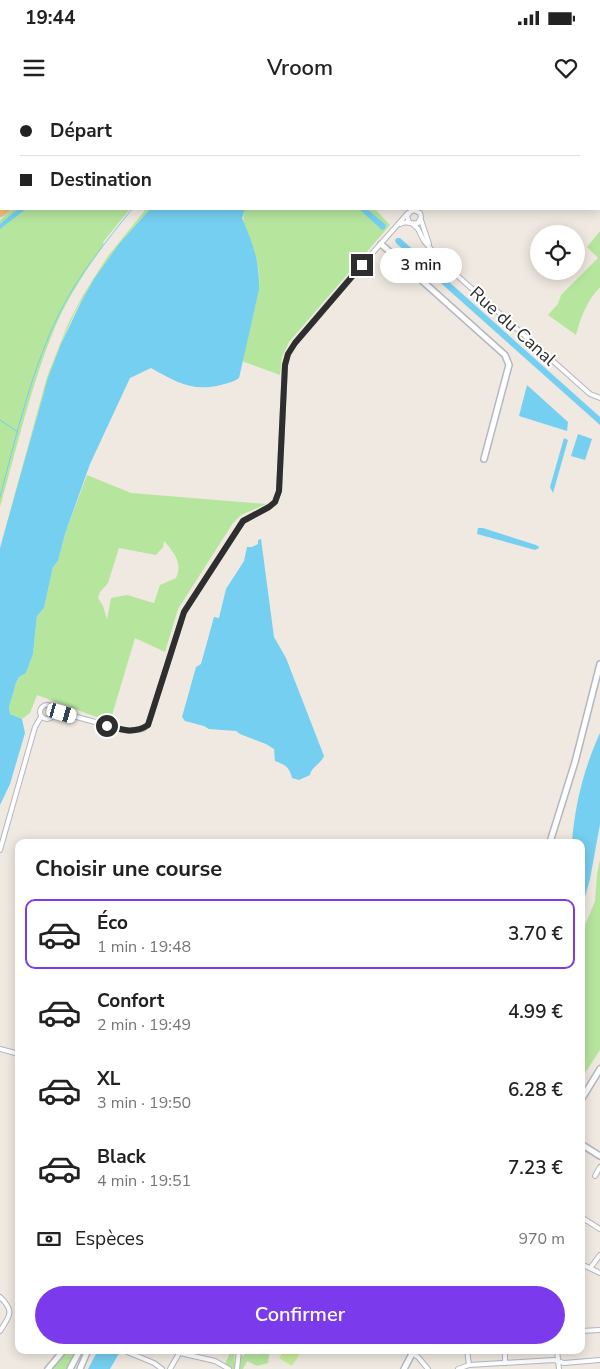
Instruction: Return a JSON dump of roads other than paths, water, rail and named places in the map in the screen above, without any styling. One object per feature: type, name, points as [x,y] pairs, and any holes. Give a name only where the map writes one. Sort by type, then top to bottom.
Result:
[{"type":"street","name":"Rue du Canal","points":[[430,249],[420,211],[410,211],[407,218],[430,249],[442,262],[590,394],[600,398]]},
{"type":"street","points":[[54,712],[128,731],[143,729],[148,725],[184,612],[243,521],[275,502],[279,491],[285,365],[288,354],[295,343],[410,211]]},
{"type":"street","points":[[398,225],[404,222],[418,223],[421,219]]},
{"type":"street","points":[[381,244],[505,356],[509,365],[484,460]]},
{"type":"street","points":[[551,839],[575,762],[600,664]]},
{"type":"street","points":[[0,850],[35,727],[41,717],[41,707],[48,705],[52,707],[54,712]]},
{"type":"street","points":[[41,717],[45,719],[50,718],[54,712]]},
{"type":"street","points":[[0,1048],[15,1053]]},
{"type":"street","points":[[585,1093],[600,1069]]},
{"type":"street","points":[[585,1147],[600,1156]]},
{"type":"street","points":[[595,1176],[600,1167]]},
{"type":"street","points":[[585,1220],[600,1229]]},
{"type":"street","points":[[591,1267],[600,1255]]},
{"type":"street","points":[[585,1265],[600,1273]]},
{"type":"street","points":[[0,1297],[8,1304],[10,1311],[9,1317],[0,1331]]},
{"type":"street","points":[[585,1331],[600,1330]]},
{"type":"street","points":[[48,1369],[61,1354]]},
{"type":"street","points":[[70,1369],[78,1354]]},
{"type":"street","points":[[80,1369],[86,1354]]},
{"type":"street","points":[[132,1354],[154,1363],[162,1369]]},
{"type":"street","points":[[170,1369],[179,1354]]},
{"type":"street","points":[[191,1354],[215,1361],[229,1369]]},
{"type":"street","points":[[237,1369],[239,1354]]},
{"type":"street","points":[[404,1369],[412,1354]]},
{"type":"street","points":[[415,1354],[428,1369]]},
{"type":"street","points":[[468,1354],[469,1365]]},
{"type":"street","points":[[505,1354],[506,1363]]},
{"type":"street","points":[[557,1354],[559,1369]]},
{"type":"street","points":[[458,1369],[469,1365],[558,1360],[564,1362],[600,1360]]},
{"type":"water","points":[[17,210],[25,210],[0,229],[0,224]]},
{"type":"water","points":[[149,210],[245,210],[242,218],[255,253],[259,290],[239,378],[221,385],[201,387],[176,381],[151,368],[130,378],[90,464],[65,534],[58,561],[53,567],[44,608],[37,616],[33,654],[26,673],[19,677],[16,683],[9,707],[10,714],[22,719],[25,733],[10,784],[0,805],[0,548],[48,378],[61,344],[94,279],[119,244]]},
{"type":"water","points":[[360,210],[368,210],[386,225],[385,229],[382,230]]},
{"type":"water","points":[[400,238],[600,417],[600,425],[396,243],[395,240]]},
{"type":"water","points":[[527,385],[568,422],[567,431],[519,416]]},
{"type":"water","points":[[578,434],[592,439],[585,460],[571,456]]},
{"type":"water","points":[[564,438],[568,440],[553,493],[550,487]]},
{"type":"water","points":[[478,528],[536,545],[539,548],[535,550],[477,534]]},
{"type":"water","points":[[261,539],[274,637],[286,658],[324,756],[310,775],[299,780],[292,778],[286,766],[275,761],[274,749],[266,744],[236,731],[209,729],[185,721],[182,717],[196,667],[201,664],[214,617],[219,618],[226,589],[244,561],[247,547],[258,544],[258,540]]},
{"type":"water","points":[[600,733],[600,824],[585,897],[585,839],[572,839],[578,800],[594,746]]},
{"type":"water","points":[[96,1354],[119,1354],[110,1369],[88,1369]]},
{"type":"waterway","points":[[0,497],[33,379],[50,333],[67,298],[93,259],[131,210]]},
{"type":"waterway","points":[[0,420],[18,432]]}]
